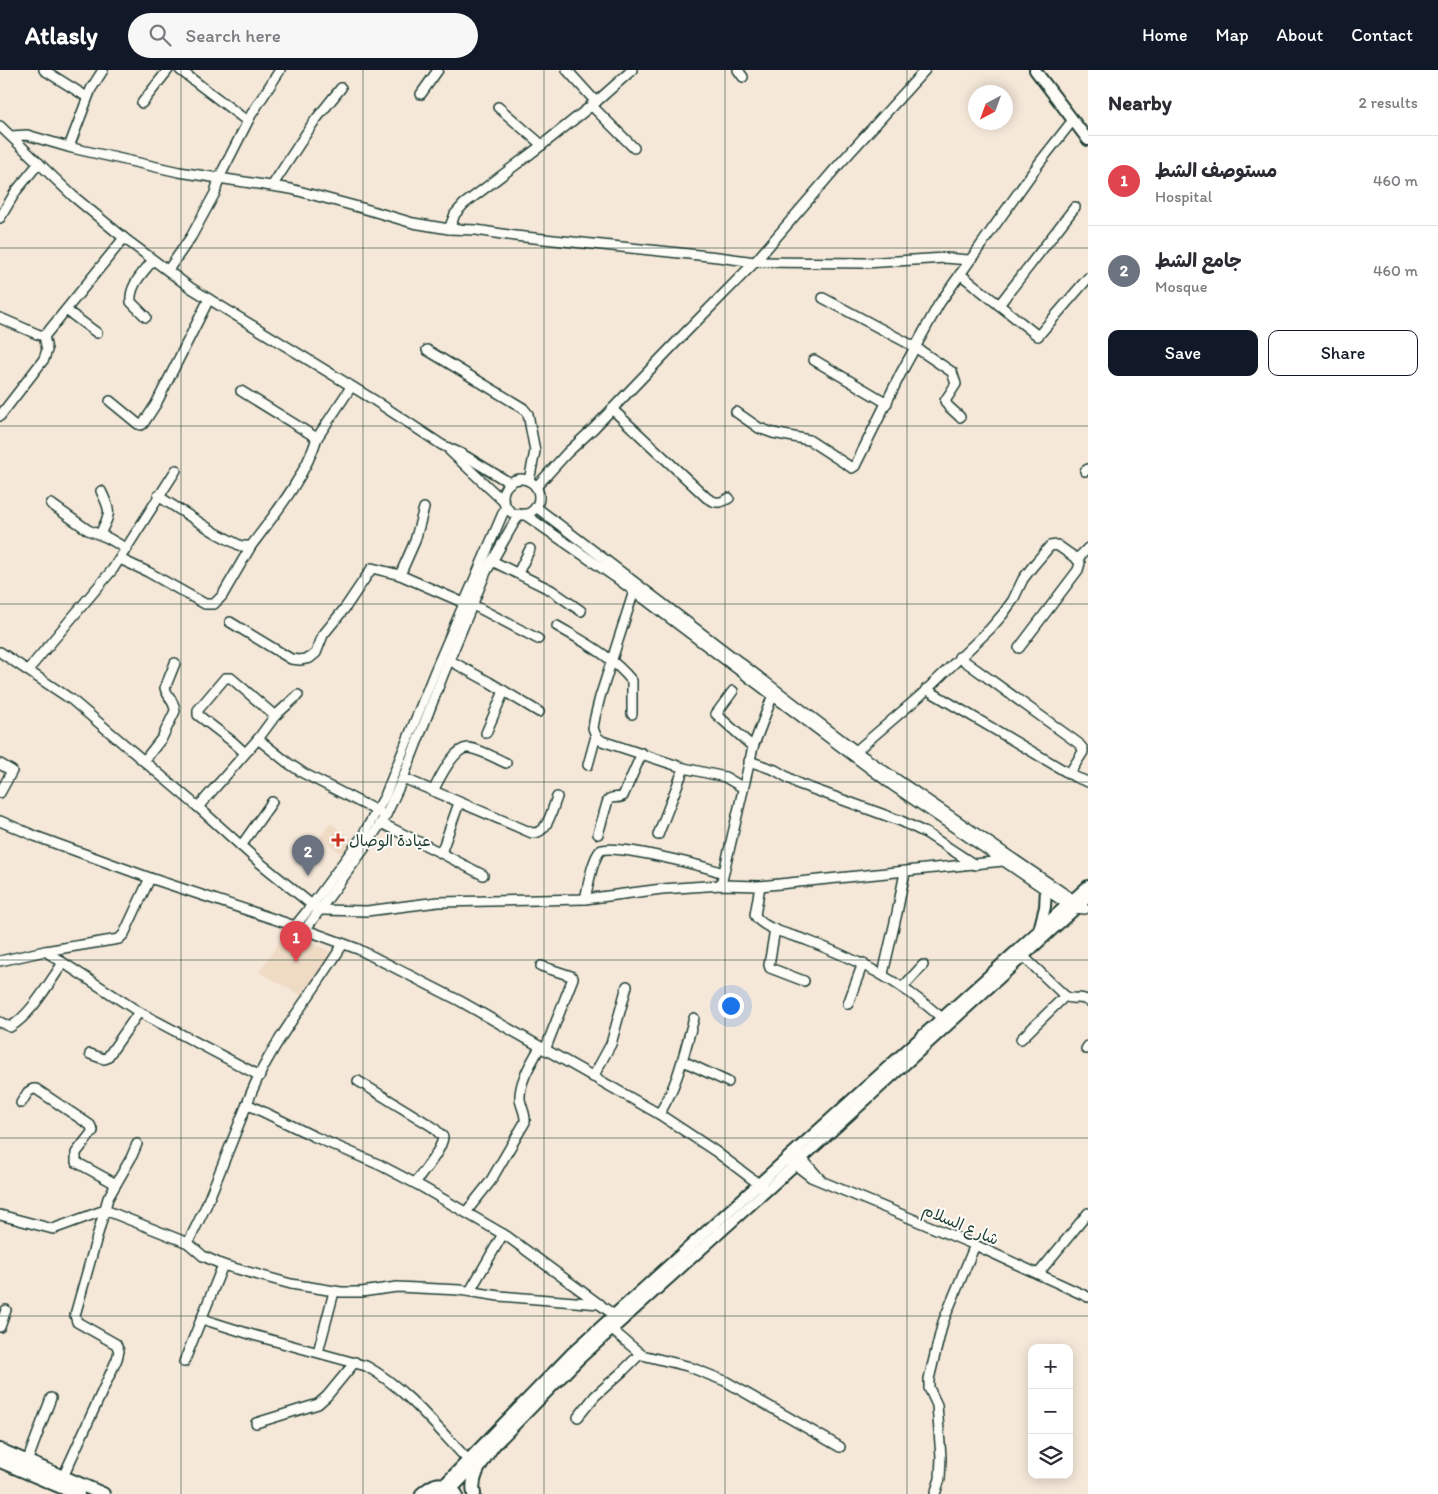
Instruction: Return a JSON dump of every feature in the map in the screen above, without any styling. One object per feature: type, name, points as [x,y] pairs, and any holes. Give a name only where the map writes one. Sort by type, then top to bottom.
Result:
[{"type":"highway","points":[[474,1494],[473,1481],[492,1447]]},
{"type":"highway","points":[[0,1450],[103,1494]]},
{"type":"highway","points":[[0,1461],[78,1494]]},
{"type":"highway","points":[[422,1494],[433,1485],[450,1491]]},
{"type":"main road","points":[[1036,70],[1088,140]]},
{"type":"main road","points":[[1043,70],[1088,129]]},
{"type":"main road","points":[[435,1494],[450,1491],[559,1378],[942,1018],[1039,930],[1078,906],[1088,886]]},
{"type":"main road","points":[[1039,930],[1045,907],[1046,889]]},
{"type":"main road","points":[[795,1158],[1088,897]]},
{"type":"main road","points":[[450,1491],[468,1460],[572,1354],[614,1315],[763,1188]]},
{"type":"street","points":[[44,70],[87,97]]},
{"type":"street","points":[[69,147],[87,97],[103,70]]},
{"type":"street","points":[[142,104],[168,70]]},
{"type":"street","points":[[180,70],[247,121]]},
{"type":"street","points":[[168,270],[215,193],[219,178],[247,121],[280,70]]},
{"type":"street","points":[[421,94],[438,70]]},
{"type":"street","points":[[567,70],[593,104],[634,148]]},
{"type":"street","points":[[449,229],[455,214],[464,204],[542,145],[632,70]]},
{"type":"street","points":[[536,487],[567,453],[594,428],[755,262],[835,169],[925,70]]},
{"type":"street","points":[[272,186],[313,122],[340,88]]},
{"type":"street","points":[[498,107],[542,145]]},
{"type":"street","points":[[736,412],[759,428],[773,433],[809,440],[852,468],[855,466],[939,304],[1040,162],[1073,120]]},
{"type":"street","points":[[0,126],[73,196],[124,238],[191,288],[442,444],[510,483]]},
{"type":"street","points":[[11,136],[27,135],[136,164],[291,189],[413,223],[449,229],[476,230],[515,236],[755,262],[865,264],[945,258],[970,260]]},
{"type":"street","points":[[0,218],[16,192],[39,164]]},
{"type":"street","points":[[999,305],[1075,207]]},
{"type":"street","points":[[44,336],[124,238]]},
{"type":"street","points":[[146,317],[131,302],[130,294],[133,286],[153,260]]},
{"type":"street","points":[[960,274],[1038,336],[1088,278]]},
{"type":"street","points":[[823,298],[915,348],[952,372],[956,384],[945,401],[960,417]]},
{"type":"street","points":[[110,401],[138,424],[144,424],[209,299]]},
{"type":"street","points":[[66,310],[97,333]]},
{"type":"street","points":[[0,318],[29,332],[44,336]]},
{"type":"street","points":[[0,416],[44,359],[47,345],[44,336]]},
{"type":"street","points":[[427,350],[523,408],[529,420],[535,451],[528,481]]},
{"type":"street","points":[[814,360],[887,403]]},
{"type":"street","points":[[120,559],[148,572],[205,604],[214,604],[222,596],[250,546],[281,505],[312,454],[316,438],[351,387]]},
{"type":"street","points":[[241,390],[316,438]]},
{"type":"street","points":[[612,409],[707,498],[717,503],[729,498]]},
{"type":"street","points":[[305,930],[321,910],[339,876],[381,816],[404,778],[505,504],[504,492],[510,483],[519,479],[528,481],[536,487],[539,497],[536,507],[528,513],[514,513],[505,504],[442,444]]},
{"type":"street","points":[[28,670],[127,550],[158,496],[176,470]]},
{"type":"street","points":[[100,491],[108,506],[109,513],[100,534]]},
{"type":"street","points":[[158,496],[216,534],[241,546],[250,546]]},
{"type":"street","points":[[51,504],[88,530],[100,534],[127,550]]},
{"type":"street","points":[[536,507],[892,785],[1046,889],[1078,906]]},
{"type":"street","points":[[400,576],[415,541],[424,508]]},
{"type":"street","points":[[381,816],[391,781],[468,604],[521,514]]},
{"type":"street","points":[[521,514],[634,591],[774,693],[1078,906]]},
{"type":"street","points":[[856,751],[990,629],[1013,600],[1023,579],[1050,546],[1057,545],[1077,559],[1080,563],[1078,570],[1019,648]]},
{"type":"street","points":[[1077,559],[1088,548]]},
{"type":"street","points":[[518,573],[530,549]]},
{"type":"street","points":[[492,562],[551,590],[580,610]]},
{"type":"street","points":[[230,622],[291,659],[310,658],[316,653],[323,635],[345,608],[372,568],[400,576],[468,604],[538,639]]},
{"type":"street","points":[[634,591],[600,698],[593,728],[596,736],[602,741],[684,768],[725,777],[742,787]]},
{"type":"street","points":[[557,626],[612,660],[632,680],[632,714]]},
{"type":"street","points":[[0,652],[72,700],[241,846],[312,905],[321,910],[367,911],[438,902],[585,899],[662,889],[721,885],[760,886],[1003,861]]},
{"type":"street","points":[[959,657],[1078,743],[1083,752],[1069,774]]},
{"type":"street","points":[[449,660],[539,712]]},
{"type":"street","points":[[144,761],[162,738],[175,711],[175,707],[168,698],[165,688],[176,663]]},
{"type":"street","points":[[245,753],[228,737],[198,715],[198,710],[225,678],[231,678],[275,716]]},
{"type":"street","points":[[926,689],[1069,774],[1088,782]]},
{"type":"street","points":[[486,733],[504,691]]},
{"type":"street","points":[[733,692],[716,714],[753,747]]},
{"type":"street","points":[[721,885],[749,761],[774,693]]},
{"type":"street","points":[[198,807],[258,739],[275,716],[298,696]]},
{"type":"street","points":[[588,765],[596,736]]},
{"type":"street","points":[[258,739],[303,773],[381,816],[441,853],[484,875]]},
{"type":"street","points":[[433,791],[453,757],[462,749],[468,748],[482,752],[506,764]]},
{"type":"street","points":[[598,834],[608,800],[623,796],[642,753]]},
{"type":"street","points":[[749,761],[775,770],[799,784],[900,821],[926,833],[975,864]]},
{"type":"street","points":[[0,764],[12,771],[0,793]]},
{"type":"street","points":[[658,835],[684,768]]},
{"type":"street","points":[[404,778],[532,833],[538,833],[543,830],[557,797]]},
{"type":"street","points":[[241,846],[272,802]]},
{"type":"street","points":[[441,853],[459,803]]},
{"type":"street","points":[[0,821],[35,836],[150,878],[358,949],[460,1001],[659,1114],[715,1151],[763,1188]]},
{"type":"street","points":[[585,899],[595,860],[599,852],[606,848],[622,849],[692,862],[723,873]]},
{"type":"street","points":[[882,974],[905,872]]},
{"type":"street","points":[[295,926],[339,876]]},
{"type":"street","points":[[0,961],[45,951],[120,939],[150,878]]},
{"type":"street","points":[[760,886],[755,915],[758,920],[775,929],[863,963],[903,987],[942,1018]]},
{"type":"street","points":[[775,929],[770,968],[804,981]]},
{"type":"street","points":[[188,1243],[206,1206],[252,1090],[278,1043],[343,944]]},
{"type":"street","points":[[45,951],[139,1012],[260,1076]]},
{"type":"street","points":[[1023,956],[1065,996],[1071,999],[1083,998],[1088,1001]]},
{"type":"street","points":[[0,1022],[10,1027],[16,1022],[32,1006],[63,963]]},
{"type":"street","points":[[848,1004],[863,963]]},
{"type":"street","points":[[466,1212],[490,1182],[525,1122],[526,1118],[520,1098],[526,1074],[542,1048],[573,978],[541,966]]},
{"type":"street","points":[[903,987],[923,966]]},
{"type":"street","points":[[593,1077],[611,1044],[627,986]]},
{"type":"street","points":[[1022,1039],[1065,996]]},
{"type":"street","points":[[90,1054],[104,1059],[107,1058],[139,1012]]},
{"type":"street","points":[[659,1114],[674,1086],[683,1061],[694,1018]]},
{"type":"street","points":[[683,1061],[728,1082]]},
{"type":"street","points":[[358,1081],[433,1127],[443,1138],[443,1142],[415,1183]]},
{"type":"street","points":[[20,1104],[28,1092],[34,1088],[90,1125],[93,1131],[76,1153],[76,1162],[116,1184]]},
{"type":"street","points":[[247,1104],[313,1136],[380,1165],[466,1212],[503,1234],[614,1315]]},
{"type":"street","points":[[63,1478],[119,1351],[116,1344],[80,1324],[75,1319],[104,1210],[137,1144]]},
{"type":"street","name":"شارع السلام","points":[[795,1158],[806,1175],[975,1245],[1088,1297]]},
{"type":"street","points":[[0,1215],[53,1230],[104,1210],[188,1243],[203,1256],[223,1265],[291,1284],[334,1292],[361,1292],[397,1287],[470,1291],[499,1296],[600,1304]]},
{"type":"street","points":[[1038,1274],[1088,1213]]},
{"type":"street","points":[[470,1291],[503,1234]]},
{"type":"street","points":[[935,1494],[940,1479],[941,1457],[937,1405],[929,1388],[929,1379],[943,1322],[975,1245]]},
{"type":"street","points":[[184,1362],[223,1265]]},
{"type":"street","points":[[318,1352],[334,1292]]},
{"type":"street","points":[[0,1327],[6,1310]]},
{"type":"street","points":[[202,1319],[253,1335],[355,1362],[373,1369],[405,1396],[468,1460]]},
{"type":"street","points":[[611,1330],[640,1354],[687,1366],[725,1381],[840,1447]]},
{"type":"street","points":[[578,1417],[595,1396],[640,1354]]},
{"type":"street","points":[[256,1423],[318,1404],[355,1362]]},
{"type":"street","points":[[27,1462],[51,1398]]},
{"type":"shaded area","name":"عيادة الوصال","points":[[330,823],[356,842],[345,856],[320,838]]},
{"type":"shaded area","points":[[287,931],[333,953],[304,997],[259,972]]},
{"type":"place","name":"عيادة الوصال","points":[[338,840]]},
{"type":"place","name":"جامع الشط","points":[[308,876]]},
{"type":"place","name":"مستوصف الشط","points":[[296,962]]}]
